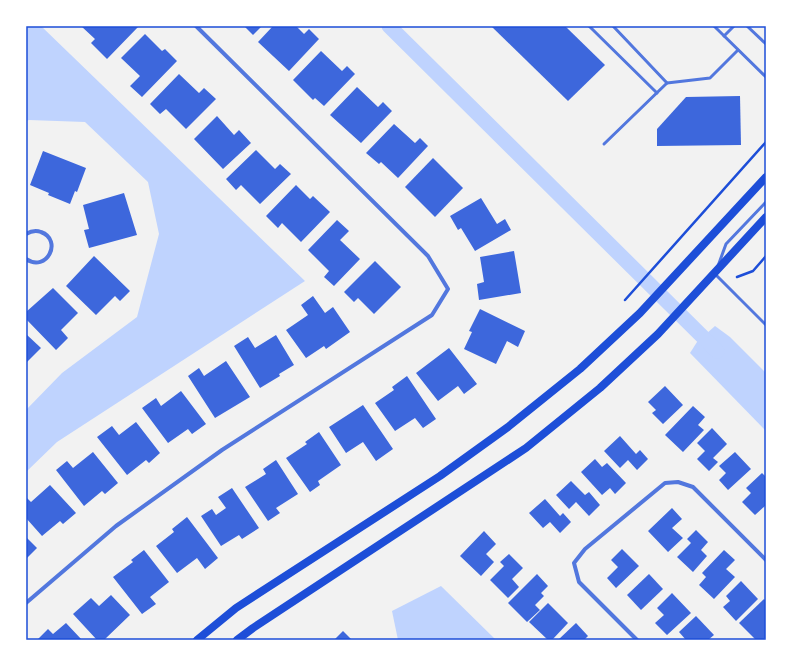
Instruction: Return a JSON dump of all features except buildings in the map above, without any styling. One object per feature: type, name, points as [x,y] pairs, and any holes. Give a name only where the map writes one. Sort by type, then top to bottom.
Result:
[{"type":"main road","points":[[196,640],[236,608],[440,476],[508,427],[580,369],[640,313],[766,177]]},
{"type":"main road","points":[[237,640],[526,448],[600,388],[658,334],[766,217]]},
{"type":"street","points":[[26,603],[116,526],[222,450],[432,315],[448,289],[428,256],[196,26]]},
{"type":"street","points":[[26,234],[36,231],[42,232],[51,241],[52,247],[51,253],[42,262],[30,261],[26,259]]},
{"type":"street","points":[[637,640],[579,582],[574,563],[585,549],[665,483],[678,482],[693,487],[766,560]]},
{"type":"lane","points":[[589,26],[657,93]]},
{"type":"lane","points":[[613,26],[667,83]]},
{"type":"lane","points":[[714,26],[766,77]]},
{"type":"lane","points":[[724,36],[734,26]]},
{"type":"lane","points":[[748,26],[766,44]]},
{"type":"lane","points":[[604,144],[667,83],[710,78],[738,50]]},
{"type":"lane","points":[[765,324],[714,273],[726,244],[766,202]]},
{"type":"path","points":[[625,300],[766,142]]},
{"type":"path","points":[[737,276],[753,271],[766,256]]},
{"type":"water","points":[[26,26],[41,26],[305,281],[57,442],[26,472],[26,410],[62,373],[137,317],[159,234],[148,182],[85,122],[26,121]]},
{"type":"water","points":[[715,326],[730,337],[766,373],[766,431],[690,353],[697,342]]},
{"type":"water","points":[[441,586],[496,640],[398,640],[392,611]]},
{"type":"waterway","points":[[389,26],[717,351]]}]
